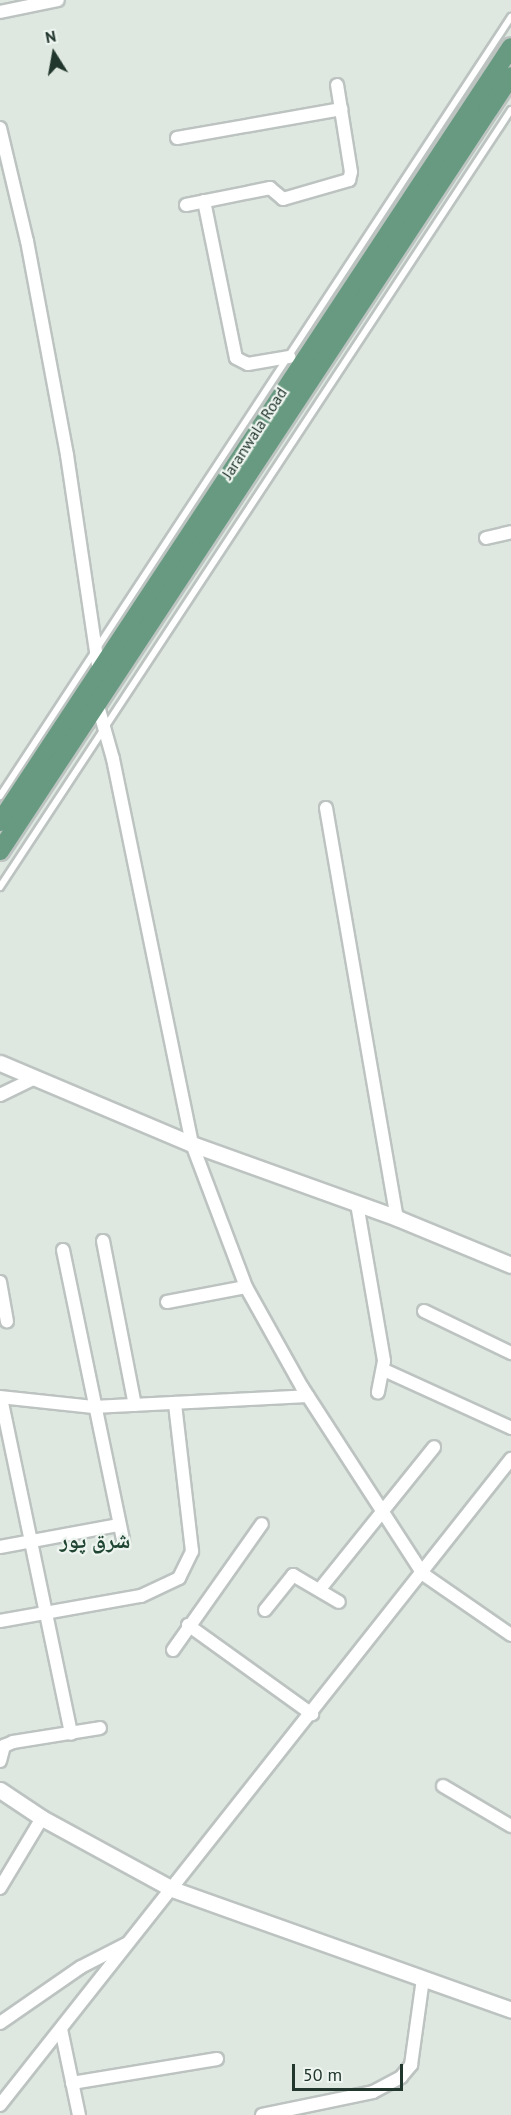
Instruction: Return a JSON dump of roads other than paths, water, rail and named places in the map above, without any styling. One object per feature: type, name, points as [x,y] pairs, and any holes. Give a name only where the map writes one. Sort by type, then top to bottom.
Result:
[{"type":"main road","name":"Jaranwala Road","points":[[0,822],[511,47]]},
{"type":"main road","name":"Jaranwala Road","points":[[0,851],[98,706],[333,341],[511,76]]},
{"type":"street","points":[[0,12],[58,0]]},
{"type":"street","points":[[186,205],[270,188],[283,199],[349,180],[351,172],[337,85]]},
{"type":"street","points":[[177,138],[341,109]]},
{"type":"street","points":[[0,133],[27,241],[67,454],[99,672]]},
{"type":"street","points":[[204,201],[236,358],[248,364],[289,357]]},
{"type":"street","points":[[486,538],[511,532]]},
{"type":"street","points":[[98,706],[105,727],[192,1144],[246,1287],[308,1396],[423,1574],[511,1635]]},
{"type":"street","points":[[326,808],[397,1218]]},
{"type":"street","points":[[0,1063],[33,1079],[192,1144],[397,1218],[511,1265]]},
{"type":"street","points":[[0,1095],[33,1079]]},
{"type":"street","points":[[357,1204],[384,1370],[378,1392]]},
{"type":"street","points":[[103,1241],[135,1405]]},
{"type":"street","points":[[63,1250],[93,1407],[123,1541]]},
{"type":"street","points":[[0,1282],[7,1321]]},
{"type":"street","points":[[167,1302],[246,1287]]},
{"type":"street","points":[[424,1311],[511,1353]]},
{"type":"street","points":[[384,1370],[511,1428]]},
{"type":"street","points":[[71,1734],[28,1542],[0,1398],[93,1407],[308,1396]]},
{"type":"street","points":[[0,1622],[141,1596],[179,1578],[192,1551],[175,1403]]},
{"type":"street","points":[[320,1589],[434,1447]]},
{"type":"street","points":[[0,2105],[423,1574],[511,1459]]},
{"type":"street","points":[[173,1650],[188,1625],[262,1524]]},
{"type":"street","points":[[0,1547],[119,1525]]},
{"type":"street","points":[[266,1610],[293,1575],[339,1602]]},
{"type":"street","points":[[188,1625],[312,1714]]},
{"type":"street","points":[[0,1761],[8,1743],[100,1728]]},
{"type":"street","points":[[443,1786],[511,1826]]},
{"type":"street","points":[[0,1790],[42,1818],[172,1889],[511,2010]]},
{"type":"street","points":[[0,1888],[42,1818]]},
{"type":"street","points":[[0,2023],[81,1967],[130,1941]]},
{"type":"street","points":[[262,2115],[318,2109],[373,2092],[401,2077],[411,2065],[423,1978]]},
{"type":"street","points":[[60,2029],[79,2115]]},
{"type":"street","points":[[72,2083],[217,2059]]},
{"type":"lane","points":[[0,796],[511,17]]},
{"type":"lane","points":[[0,886],[511,110]]},
{"type":"district","name":"شرق پور","points":[[95,1541]]}]
